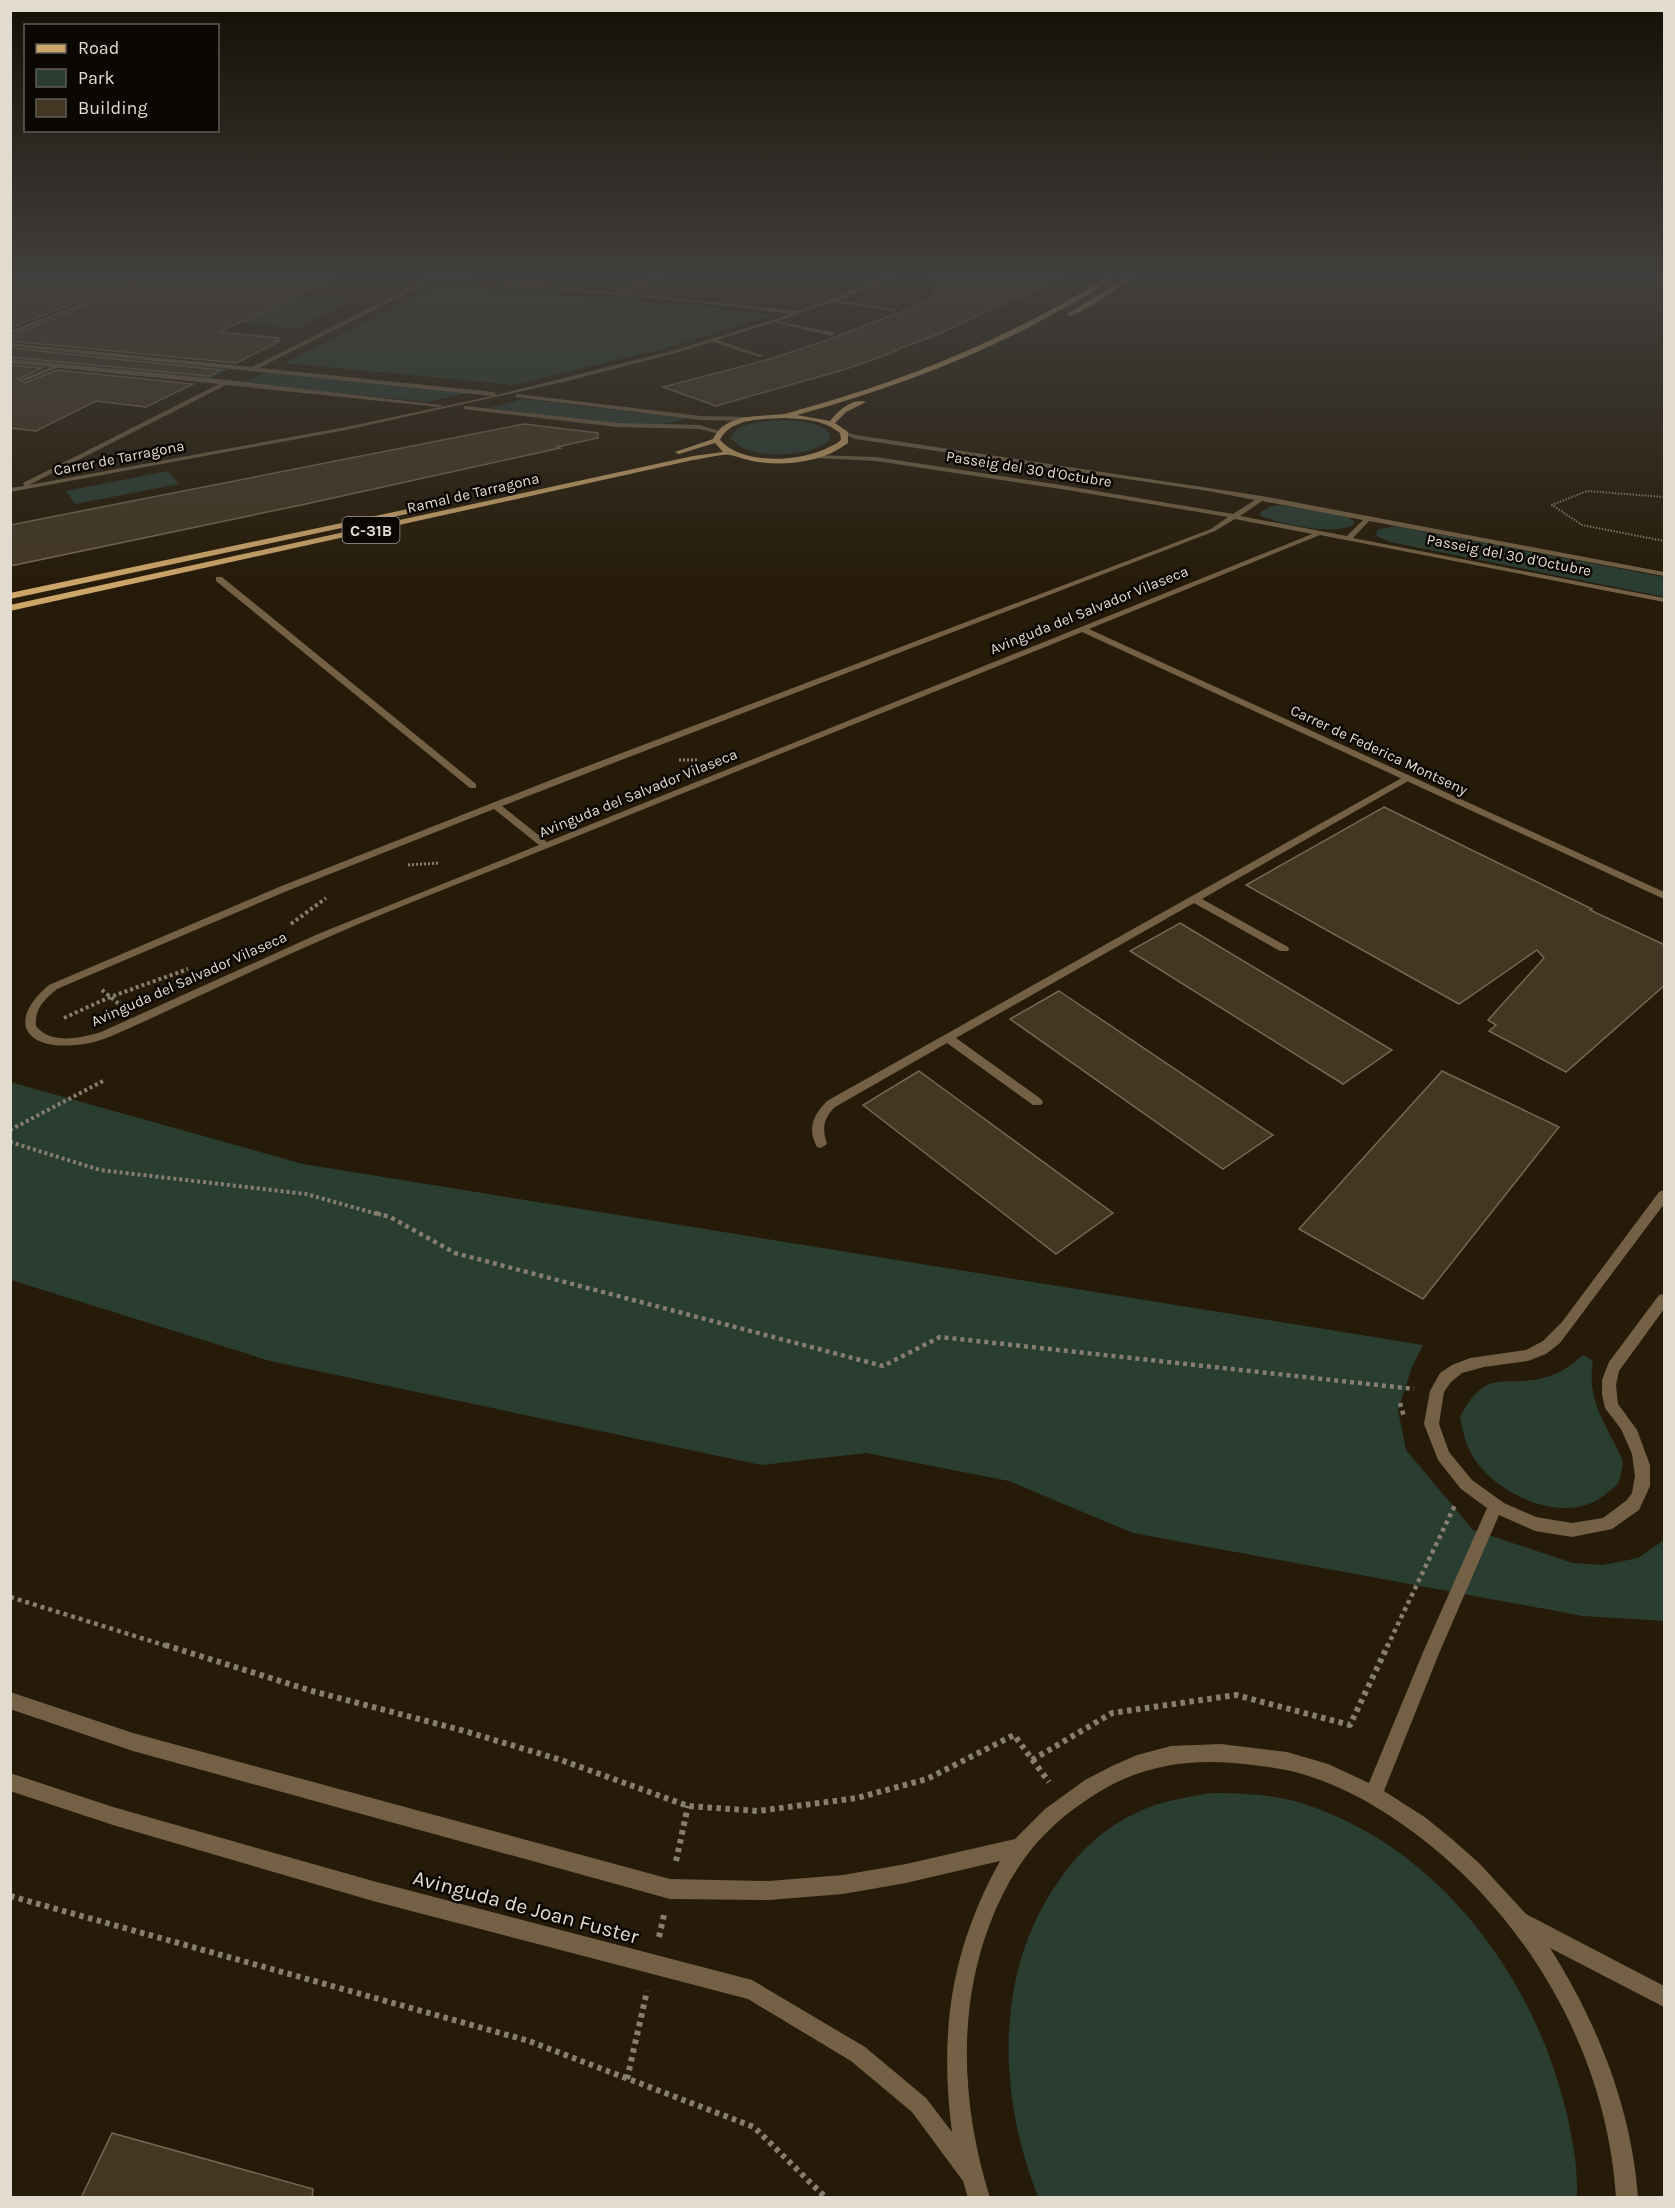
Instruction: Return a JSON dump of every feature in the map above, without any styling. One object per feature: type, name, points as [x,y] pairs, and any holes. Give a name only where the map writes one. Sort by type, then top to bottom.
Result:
[{"type":"main road","name":"C-31B","points":[[784,416],[825,405],[894,381]]},
{"type":"main road","points":[[831,424],[843,410],[851,405],[920,381]]},
{"type":"main road","name":"C-31B","points":[[784,416],[810,418],[831,424],[844,432],[844,441],[841,446],[816,456],[772,460],[732,453],[718,444],[717,436],[725,427],[748,419],[784,416]]},
{"type":"main road","name":"Ramal de Tarragona","points":[[10,596],[685,451],[717,436]]},
{"type":"main road","name":"Ramal de Tarragona","points":[[10,608],[681,460],[732,453]]},
{"type":"street","points":[[207,381],[635,426],[700,427],[717,436]]},
{"type":"street","points":[[11,490],[230,381]]},
{"type":"street","points":[[370,381],[701,418],[748,419]]},
{"type":"street","name":"Carrer de Tarragona","points":[[11,490],[452,406],[564,381]]},
{"type":"street","name":"Passeig del 30 d'Octubre","points":[[844,432],[855,436],[1046,463],[1262,498],[1665,574]]},
{"type":"street","name":"Passeig del 30 d'Octubre","points":[[816,456],[876,459],[1050,485],[1236,517],[1665,600]]},
{"type":"street","points":[[1236,517],[1262,498]]},
{"type":"street","name":"Avinguda del Salvador Vilaseca","points":[[1236,517],[1213,530],[283,889],[53,987],[37,1000],[29,1014],[34,1032],[49,1039],[69,1042],[105,1035],[322,936],[1320,533]]},
{"type":"street","points":[[1348,538],[1368,518]]},
{"type":"street","points":[[219,579],[473,786]]},
{"type":"street","name":"Carrer de Federica Montseny","points":[[1082,629],[1665,896]]},
{"type":"street","points":[[821,1144],[816,1123],[831,1104],[1407,777]]},
{"type":"street","points":[[496,806],[546,846]]},
{"type":"street","points":[[1193,898],[1284,949]]},
{"type":"street","points":[[948,1038],[1037,1102]]},
{"type":"street","points":[[1665,1195],[1555,1341],[1528,1358],[1479,1361],[1464,1366],[1450,1375],[1437,1391],[1431,1413],[1438,1446],[1460,1479],[1495,1507],[1535,1524],[1575,1530],[1610,1523],[1634,1504],[1641,1490],[1642,1458],[1635,1440],[1612,1407],[1608,1390],[1610,1373],[1665,1299]]},
{"type":"street","points":[[1374,1794],[1432,1650],[1495,1507]]},
{"type":"street","points":[[10,1700],[133,1742],[670,1889],[728,1893],[792,1890],[869,1881],[1020,1847]]},
{"type":"street","points":[[979,2198],[971,2176],[958,2097],[957,2023],[968,1956],[990,1897],[1020,1847],[1094,1783],[1142,1762],[1177,1753],[1216,1751],[1295,1762],[1331,1774],[1374,1794],[1450,1848],[1519,1921],[1569,1998],[1606,2085],[1626,2180],[1627,2198]]},
{"type":"street","name":"Avinguda de Joan Fuster","points":[[10,1782],[113,1816],[373,1891],[752,1990],[858,2054],[919,2105],[971,2176]]},
{"type":"street","points":[[1519,1921],[1665,1997]]},
{"type":"path","points":[[1665,497],[1587,491],[1552,505],[1582,525],[1665,541]]},
{"type":"path","points":[[399,866],[444,863]]},
{"type":"path","points":[[286,927],[329,896]]},
{"type":"path","points":[[34,1032],[110,997],[192,968]]},
{"type":"path","points":[[97,985],[122,1008]]},
{"type":"path","points":[[10,1131],[105,1080]]},
{"type":"path","points":[[10,1142],[100,1170],[306,1194],[390,1217],[455,1252],[883,1366],[940,1337],[1437,1391]]},
{"type":"path","points":[[1400,1403],[1407,1424]]},
{"type":"path","points":[[1032,1760],[1112,1713],[1236,1695],[1350,1725],[1456,1504],[1449,1494]]},
{"type":"path","points":[[10,1597],[312,1691],[461,1730],[561,1760],[688,1806],[758,1811],[857,1798],[927,1779],[1014,1735],[1066,1805]]},
{"type":"path","points":[[10,1896],[529,2040],[754,2127],[826,2198]]},
{"type":"green space","points":[[248,381],[353,381],[467,393],[429,402],[244,383]]},
{"type":"green space","points":[[473,381],[530,381],[514,385]]},
{"type":"green space","points":[[523,399],[685,418],[671,423],[622,424],[489,408]]},
{"type":"green space","points":[[786,420],[822,427],[831,435],[829,441],[808,451],[764,454],[739,446],[731,438],[735,432],[747,425],[763,421]]},
{"type":"green space","points":[[168,471],[179,484],[75,504],[66,491]]},
{"type":"green space","points":[[1280,505],[1346,516],[1354,521],[1353,525],[1344,528],[1320,529],[1261,516],[1260,512],[1271,506]]},
{"type":"green space","points":[[1395,526],[1664,577],[1664,597],[1390,542],[1376,536],[1377,530]]},
{"type":"green space","points":[[10,1082],[303,1164],[1423,1345],[1412,1367],[1398,1410],[1406,1450],[1473,1530],[1573,1563],[1603,1565],[1638,1558],[1664,1540],[1664,1621],[1583,1616],[1133,1533],[1009,1481],[866,1453],[761,1465],[270,1361],[11,1280]]},
{"type":"green space","points":[[1583,1355],[1593,1361],[1592,1388],[1595,1401],[1623,1461],[1620,1478],[1615,1487],[1593,1502],[1576,1507],[1558,1508],[1539,1504],[1504,1488],[1478,1464],[1468,1447],[1460,1417],[1479,1390],[1488,1385],[1547,1377],[1566,1368]]},
{"type":"green space","points":[[1213,1793],[1254,1794],[1294,1801],[1344,1820],[1390,1846],[1431,1879],[1468,1917],[1500,1959],[1527,2005],[1548,2053],[1570,2126],[1577,2197],[1038,2197],[1015,2117],[1010,2076],[1009,2035],[1013,1994],[1023,1954],[1038,1915],[1075,1859],[1112,1826],[1153,1806]]},
{"type":"building","points":[[10,381],[25,383],[30,381],[164,381],[193,384],[146,407],[96,401],[36,431],[10,428]]},
{"type":"building","points":[[686,381],[804,381],[716,406],[663,387]]},
{"type":"building","points":[[524,424],[598,433],[598,438],[301,505],[10,566],[10,525]]},
{"type":"building","points":[[1384,807],[1665,945],[1665,985],[1566,1072],[1489,1031],[1496,1025],[1488,1020],[1544,958],[1537,950],[1459,1004],[1246,885]]},
{"type":"building","points":[[1180,923],[1392,1050],[1343,1084],[1130,951]]},
{"type":"building","points":[[1059,991],[1273,1135],[1223,1169],[1010,1019]]},
{"type":"building","points":[[919,1071],[1113,1213],[1056,1254],[863,1105]]},
{"type":"building","points":[[1442,1071],[1559,1127],[1423,1299],[1299,1229]]},
{"type":"building","points":[[112,2133],[313,2189],[312,2198],[81,2198]]}]
